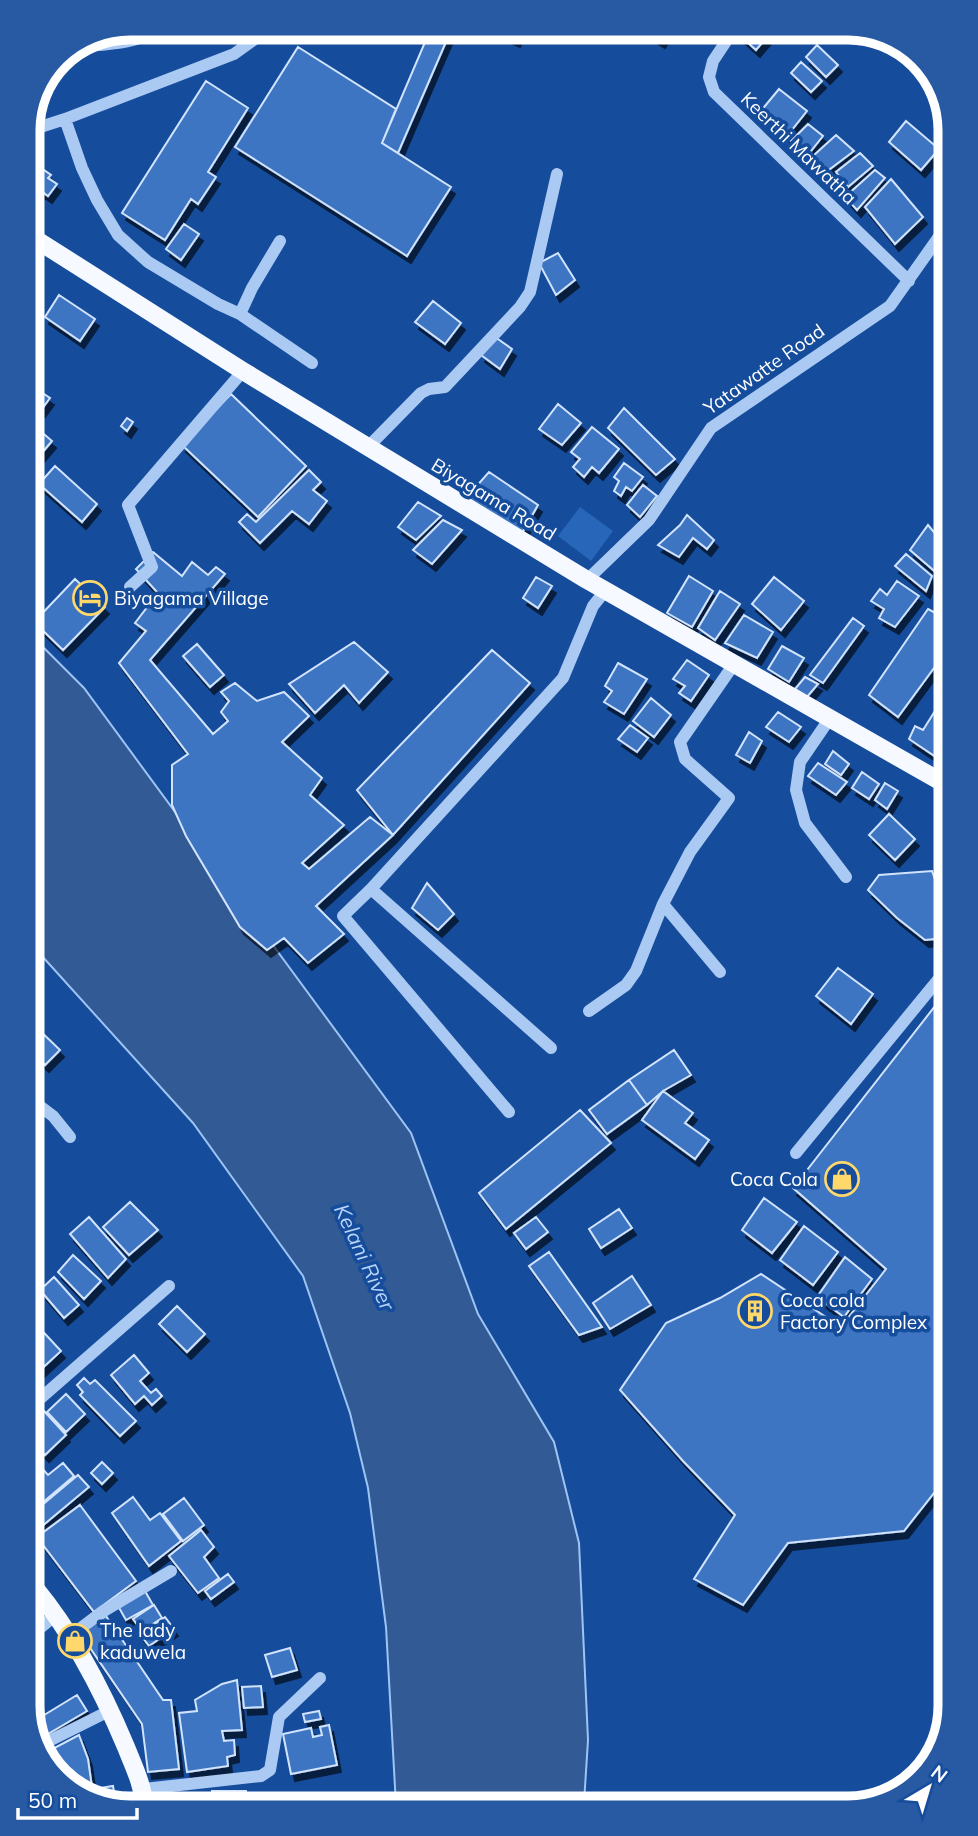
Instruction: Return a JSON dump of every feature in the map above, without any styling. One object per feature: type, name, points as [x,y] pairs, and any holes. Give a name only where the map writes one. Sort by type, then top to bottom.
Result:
[{"type":"main road","name":"Biyagama Road","points":[[40,243],[243,371],[605,591],[938,779]]},
{"type":"main road","points":[[40,1594],[57,1614],[111,1710],[144,1789],[144,1796]]},
{"type":"street","points":[[104,44],[137,40]]},
{"type":"street","points":[[40,127],[234,54],[254,40]]},
{"type":"street","name":"Keerthi Mawatha","points":[[727,40],[713,61],[709,77],[714,92],[909,281]]},
{"type":"street","points":[[65,119],[97,200],[118,234],[148,262],[218,304],[240,314],[312,363]]},
{"type":"street","points":[[369,447],[421,393],[445,387],[520,307],[530,292],[557,174]]},
{"type":"street","name":"Yatawatte Road","points":[[587,580],[649,520],[711,428],[890,306],[938,238]]},
{"type":"street","points":[[240,314],[280,241]]},
{"type":"street","points":[[130,587],[152,567],[128,505],[243,371]]},
{"type":"street","points":[[509,1112],[343,916],[374,886],[563,678],[593,606],[605,591]]},
{"type":"street","points":[[589,1011],[626,985],[636,971],[663,904],[690,852],[729,798],[685,759],[680,742],[734,664]]},
{"type":"street","points":[[830,718],[800,762],[796,790],[804,823],[846,877]]},
{"type":"street","points":[[374,886],[371,889],[551,1048]]},
{"type":"street","points":[[663,904],[720,972]]},
{"type":"street","points":[[796,1153],[938,980]]},
{"type":"street","points":[[40,1106],[53,1116],[70,1137]]},
{"type":"street","points":[[40,1399],[169,1286]]},
{"type":"street","points":[[69,1637],[102,1612],[171,1571]]},
{"type":"street","points":[[40,1628],[57,1614]]},
{"type":"street","points":[[144,1789],[261,1776],[270,1770],[279,1717],[320,1678]]},
{"type":"street","points":[[48,1742],[111,1710]]},
{"type":"shaded area","points":[[580,507],[613,531],[591,561],[558,536]]},
{"type":"water","name":"Kelani River","points":[[40,644],[84,688],[411,1133],[478,1314],[554,1442],[579,1543],[588,1740],[584,1796],[395,1796],[386,1627],[368,1488],[350,1413],[303,1276],[193,1123],[40,954]]},
{"type":"building","points":[[426,40],[447,40],[398,153],[382,143]]},
{"type":"building","points":[[745,40],[764,40],[756,50]]},
{"type":"building","points":[[817,45],[838,65],[826,77],[806,57]]},
{"type":"building","points":[[298,47],[396,109],[382,143],[451,187],[407,256],[235,147]]},
{"type":"building","points":[[801,62],[822,81],[811,92],[791,73]]},
{"type":"building","points":[[206,81],[248,108],[208,172],[216,177],[198,204],[191,199],[165,240],[122,213]]},
{"type":"building","points":[[779,89],[807,111],[787,136],[760,112]]},
{"type":"building","points":[[906,121],[938,150],[921,170],[889,142]]},
{"type":"building","points":[[808,124],[823,136],[807,156],[791,141]]},
{"type":"building","points":[[836,135],[854,151],[826,172],[813,156]]},
{"type":"building","points":[[860,153],[873,166],[848,187],[836,172]]},
{"type":"building","points":[[40,167],[51,175],[48,178],[57,184],[48,196],[41,191]]},
{"type":"building","points":[[875,170],[885,178],[857,210],[845,197]]},
{"type":"building","points":[[891,179],[923,217],[895,244],[865,207]]},
{"type":"building","points":[[184,224],[199,234],[181,260],[166,249]]},
{"type":"building","points":[[558,253],[575,280],[556,295],[539,263]]},
{"type":"building","points":[[59,295],[95,319],[80,341],[45,317]]},
{"type":"building","points":[[433,301],[461,323],[445,344],[415,322]]},
{"type":"building","points":[[495,337],[512,349],[500,369],[481,355]]},
{"type":"building","points":[[40,391],[50,398],[40,409]]},
{"type":"building","points":[[231,394],[306,466],[258,517],[182,445]]},
{"type":"building","points":[[558,404],[581,423],[562,445],[539,429]]},
{"type":"building","points":[[624,408],[675,459],[656,475],[608,428]]},
{"type":"building","points":[[127,418],[133,422],[127,431],[121,426]]},
{"type":"building","points":[[592,427],[619,449],[599,473],[592,467],[584,477],[573,467],[580,459],[571,452]]},
{"type":"building","points":[[40,431],[52,441],[40,455]]},
{"type":"building","points":[[624,463],[643,477],[632,491],[626,487],[621,496],[614,491],[619,481],[614,477]]},
{"type":"building","points":[[55,466],[97,504],[82,522],[40,483]]},
{"type":"building","points":[[309,470],[321,482],[313,490],[327,501],[309,524],[292,511],[260,543],[239,522],[247,514],[256,522]]},
{"type":"building","points":[[489,472],[538,505],[522,533],[466,498]]},
{"type":"building","points":[[643,485],[657,496],[640,517],[627,505]]},
{"type":"building","points":[[418,502],[441,516],[416,540],[398,527]]},
{"type":"building","points":[[687,515],[714,540],[707,549],[693,538],[679,557],[658,545]]},
{"type":"building","points":[[443,520],[462,530],[432,564],[413,550]]},
{"type":"building","points":[[928,525],[938,537],[938,574],[910,550]]},
{"type":"building","points":[[153,552],[182,576],[192,562],[208,575],[216,567],[225,574],[150,660],[213,734],[228,721],[221,712],[229,701],[221,692],[235,683],[257,701],[284,692],[309,716],[282,742],[322,778],[310,795],[344,825],[302,863],[309,869],[370,817],[393,835],[316,906],[344,934],[308,963],[284,938],[267,950],[240,927],[186,836],[172,805],[172,765],[188,754],[119,663],[146,631],[135,623],[158,593],[136,569]]},
{"type":"building","points":[[906,554],[932,576],[926,591],[895,566]]},
{"type":"building","points":[[689,576],[713,591],[692,627],[667,613]]},
{"type":"building","points":[[536,577],[552,586],[538,608],[523,598]]},
{"type":"building","points":[[774,577],[804,601],[781,630],[752,604]]},
{"type":"building","points":[[75,579],[105,607],[63,650],[40,628],[40,616]]},
{"type":"building","points":[[897,581],[919,596],[895,627],[879,618],[884,609],[871,601],[880,589],[887,595]]},
{"type":"building","points":[[720,591],[740,604],[715,640],[698,628]]},
{"type":"building","points":[[928,609],[938,614],[938,663],[898,717],[869,695]]},
{"type":"building","points":[[744,615],[773,632],[757,658],[725,643]]},
{"type":"building","points":[[853,618],[864,626],[823,683],[810,675]]},
{"type":"building","points":[[354,642],[388,672],[359,703],[344,685],[315,713],[289,684]]},
{"type":"building","points":[[197,644],[224,675],[210,687],[183,656]]},
{"type":"building","points":[[782,646],[804,658],[789,682],[768,669]]},
{"type":"building","points":[[492,650],[530,683],[393,835],[357,790]]},
{"type":"building","points":[[687,660],[709,675],[691,701],[679,693],[685,686],[673,679]]},
{"type":"building","points":[[618,663],[647,679],[624,714],[604,702],[612,691],[605,686]]},
{"type":"building","points":[[805,677],[818,684],[807,697],[795,689]]},
{"type":"building","points":[[651,698],[671,715],[654,737],[633,721]]},
{"type":"building","points":[[935,711],[938,713],[936,757],[909,739],[915,726],[923,730]]},
{"type":"building","points":[[778,712],[801,727],[789,742],[766,727]]},
{"type":"building","points":[[630,725],[648,738],[637,752],[618,739]]},
{"type":"building","points":[[749,732],[762,741],[750,763],[736,755]]},
{"type":"building","points":[[833,751],[849,764],[841,775],[825,764]]},
{"type":"building","points":[[818,763],[847,782],[836,795],[808,776]]},
{"type":"building","points":[[862,772],[879,784],[869,799],[852,788]]},
{"type":"building","points":[[885,783],[898,791],[887,809],[875,800]]},
{"type":"building","points":[[889,814],[915,839],[895,860],[869,835]]},
{"type":"building","points":[[932,871],[938,888],[938,939],[925,940],[868,890],[879,875]]},
{"type":"building","points":[[427,883],[454,914],[438,930],[412,908]]},
{"type":"building","points":[[838,968],[873,994],[851,1024],[816,996]]},
{"type":"building","name":"Coca cola Factory Complex","points":[[938,1002],[938,1488],[904,1531],[788,1543],[743,1605],[694,1579],[735,1515],[620,1390],[666,1323],[720,1298],[761,1274],[841,1327],[886,1269],[793,1188]]},
{"type":"building","points":[[40,1031],[60,1050],[45,1065],[40,1060]]},
{"type":"building","points":[[674,1050],[691,1075],[663,1091],[647,1105],[629,1080]]},
{"type":"building","points":[[629,1080],[647,1105],[607,1134],[589,1110]]},
{"type":"building","points":[[663,1091],[693,1113],[685,1123],[709,1140],[695,1159],[642,1120]]},
{"type":"building","points":[[580,1110],[611,1143],[506,1229],[479,1193]]},
{"type":"building","points":[[764,1198],[797,1222],[772,1253],[742,1230]]},
{"type":"building","points":[[130,1202],[158,1230],[129,1255],[103,1227]]},
{"type":"building","points":[[619,1209],[632,1228],[601,1248],[589,1229]]},
{"type":"building","points":[[89,1217],[126,1259],[108,1278],[70,1234]]},
{"type":"building","points":[[536,1217],[548,1232],[526,1249],[514,1233]]},
{"type":"building","points":[[804,1226],[838,1252],[813,1285],[780,1260]]},
{"type":"building","points":[[549,1252],[602,1327],[579,1335],[529,1266]]},
{"type":"building","points":[[73,1255],[101,1281],[84,1299],[58,1272]]},
{"type":"building","points":[[845,1257],[872,1279],[844,1317],[817,1297]]},
{"type":"building","points":[[632,1276],[651,1305],[610,1329],[593,1303]]},
{"type":"building","points":[[54,1277],[79,1305],[64,1318],[40,1290]]},
{"type":"building","points":[[177,1306],[205,1334],[187,1352],[159,1324]]},
{"type":"building","points":[[40,1328],[61,1351],[40,1370]]},
{"type":"building","points":[[134,1355],[149,1373],[140,1381],[151,1393],[156,1389],[162,1396],[152,1405],[144,1396],[135,1404],[111,1375]]},
{"type":"building","points":[[84,1378],[90,1384],[95,1380],[136,1421],[120,1436],[80,1395],[83,1392],[77,1385]]},
{"type":"building","points":[[66,1394],[85,1414],[66,1432],[47,1412]]},
{"type":"building","points":[[44,1411],[66,1435],[45,1455],[40,1450],[40,1414]]},
{"type":"building","points":[[102,1462],[113,1473],[102,1484],[91,1473]]},
{"type":"building","points":[[63,1463],[74,1476],[40,1505],[40,1466],[48,1475]]},
{"type":"building","points":[[78,1475],[89,1487],[40,1528],[40,1507]]},
{"type":"building","points":[[133,1497],[150,1520],[160,1513],[181,1541],[149,1566],[112,1513]]},
{"type":"building","points":[[184,1498],[204,1525],[183,1541],[163,1514]]},
{"type":"building","points":[[80,1505],[136,1581],[94,1612],[40,1541],[40,1535]]},
{"type":"building","points":[[201,1530],[214,1547],[204,1557],[219,1578],[198,1593],[169,1556]]},
{"type":"building","points":[[228,1574],[234,1582],[211,1599],[205,1591]]},
{"type":"building","points":[[145,1591],[153,1605],[126,1620],[118,1606]]},
{"type":"building","points":[[154,1605],[162,1618],[142,1631],[133,1619]]},
{"type":"building","points":[[106,1616],[163,1700],[171,1700],[179,1769],[148,1772],[142,1724],[80,1633]]},
{"type":"building","points":[[165,1617],[174,1629],[149,1646],[140,1634]]},
{"type":"building","points":[[290,1648],[297,1670],[272,1677],[265,1655]]},
{"type":"building","points":[[237,1680],[242,1730],[222,1731],[224,1741],[234,1740],[235,1755],[227,1757],[228,1766],[187,1772],[179,1713],[197,1711],[195,1700],[222,1684]]},
{"type":"building","points":[[261,1686],[263,1707],[244,1708],[242,1687]]},
{"type":"building","points":[[77,1695],[87,1711],[46,1735],[41,1717]]},
{"type":"building","points":[[319,1711],[321,1719],[305,1722],[303,1714]]},
{"type":"building","points":[[329,1725],[337,1765],[291,1774],[283,1734],[311,1728],[313,1737],[322,1735],[320,1727]]},
{"type":"building","points":[[79,1735],[88,1759],[92,1787],[71,1773],[51,1750]]},
{"type":"building","points":[[113,1786],[114,1794],[101,1791],[96,1789]]},
{"type":"building","points":[[212,1791],[246,1791],[246,1796],[212,1796]]},
{"type":"place","name":"Biyagama Village","points":[[90,598]]},
{"type":"place","name":"Coca Cola","points":[[842,1179]]},
{"type":"place","name":"Coca cola Factory Complex","points":[[755,1311]]},
{"type":"place","name":"The lady kaduwela","points":[[75,1641]]}]
